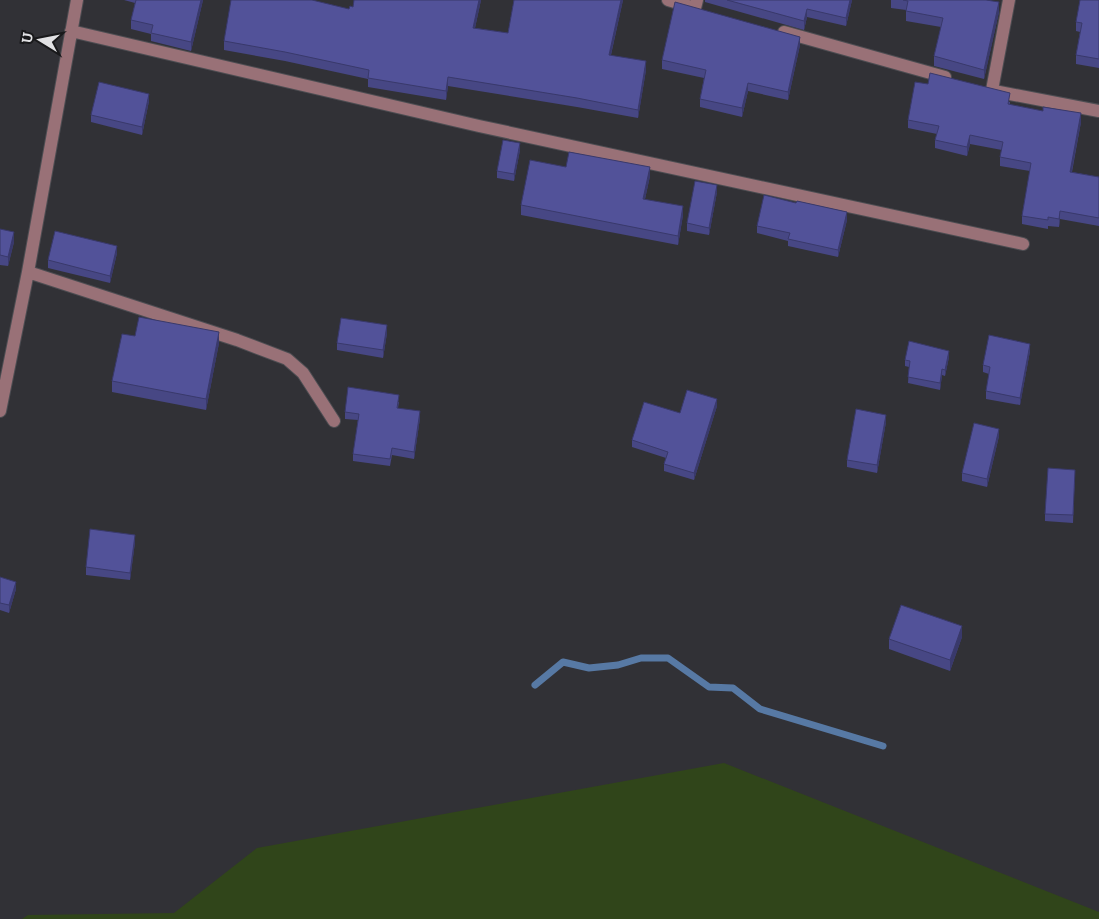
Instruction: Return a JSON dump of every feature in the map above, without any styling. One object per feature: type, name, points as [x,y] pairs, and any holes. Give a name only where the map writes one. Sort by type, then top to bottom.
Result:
[{"type":"street","points":[[0,411],[28,272],[77,0]]},
{"type":"street","points":[[668,0],[699,6]]},
{"type":"street","points":[[1009,0],[988,89],[1099,111]]},
{"type":"street","points":[[772,29],[954,80]]},
{"type":"street","points":[[71,31],[489,128],[1023,244]]},
{"type":"street","points":[[28,272],[237,340],[287,360],[302,373],[334,421]]},
{"type":"green space","points":[[724,763],[1099,912],[1099,919],[22,919],[28,915],[174,913],[257,848]]},
{"type":"building","points":[[136,0],[201,0],[191,42],[151,33],[153,25],[131,20]]},
{"type":"building","points":[[231,0],[312,0],[349,9],[350,6],[353,7],[354,0],[479,0],[473,28],[508,33],[514,0],[621,0],[609,55],[646,61],[638,110],[448,77],[446,91],[368,78],[369,70],[224,41]]},
{"type":"building","points":[[727,0],[850,0],[846,18],[807,9],[804,21]]},
{"type":"building","points":[[903,0],[986,0],[999,2],[984,70],[934,56],[943,18],[906,11],[908,1]]},
{"type":"building","points":[[1080,0],[1099,0],[1099,59],[1076,55],[1082,23],[1076,22]]},
{"type":"building","points":[[675,2],[800,37],[788,92],[748,83],[742,108],[700,99],[706,70],[662,60]]},
{"type":"building","points":[[930,73],[1010,93],[1008,104],[1043,111],[1043,107],[1081,113],[1070,172],[1099,177],[1099,218],[1060,211],[1059,219],[1048,217],[1048,220],[1022,216],[1031,163],[1000,157],[1003,142],[970,135],[967,147],[935,140],[939,126],[908,120],[915,82],[928,84]]},
{"type":"building","points":[[99,82],[149,94],[142,127],[91,115]]},
{"type":"building","points":[[503,140],[520,143],[514,174],[497,171]]},
{"type":"building","points":[[569,152],[650,167],[643,199],[683,206],[678,236],[521,205],[530,160],[566,167]]},
{"type":"building","points":[[695,181],[717,185],[709,228],[687,223]]},
{"type":"building","points":[[764,195],[847,212],[838,250],[788,239],[790,233],[757,226]]},
{"type":"building","points":[[0,229],[14,232],[8,257],[0,255]]},
{"type":"building","points":[[55,231],[117,246],[110,276],[48,260]]},
{"type":"building","points":[[139,317],[219,332],[206,399],[112,381],[122,334],[135,336]]},
{"type":"building","points":[[341,318],[387,325],[383,350],[337,343]]},
{"type":"building","points":[[989,335],[1030,344],[1020,398],[986,391],[990,367],[983,365]]},
{"type":"building","points":[[909,341],[949,351],[945,370],[942,369],[940,383],[908,377],[910,361],[905,360]]},
{"type":"building","points":[[348,387],[399,395],[397,408],[420,411],[414,452],[392,448],[390,459],[353,454],[359,414],[345,412]]},
{"type":"building","points":[[687,390],[717,399],[694,473],[664,464],[668,452],[632,440],[644,402],[680,413]]},
{"type":"building","points":[[856,409],[886,415],[877,465],[847,460]]},
{"type":"building","points":[[974,423],[999,429],[987,479],[962,473]]},
{"type":"building","points":[[1048,468],[1075,470],[1073,515],[1045,514]]},
{"type":"building","points":[[90,529],[135,535],[130,573],[86,567]]},
{"type":"building","points":[[0,577],[16,582],[9,605],[0,603]]},
{"type":"building","points":[[901,605],[962,626],[950,660],[889,639]]},
{"type":"waterway","points":[[535,685],[563,662],[589,668],[618,665],[641,658],[668,658],[709,687],[733,688],[760,709],[883,746]]}]
